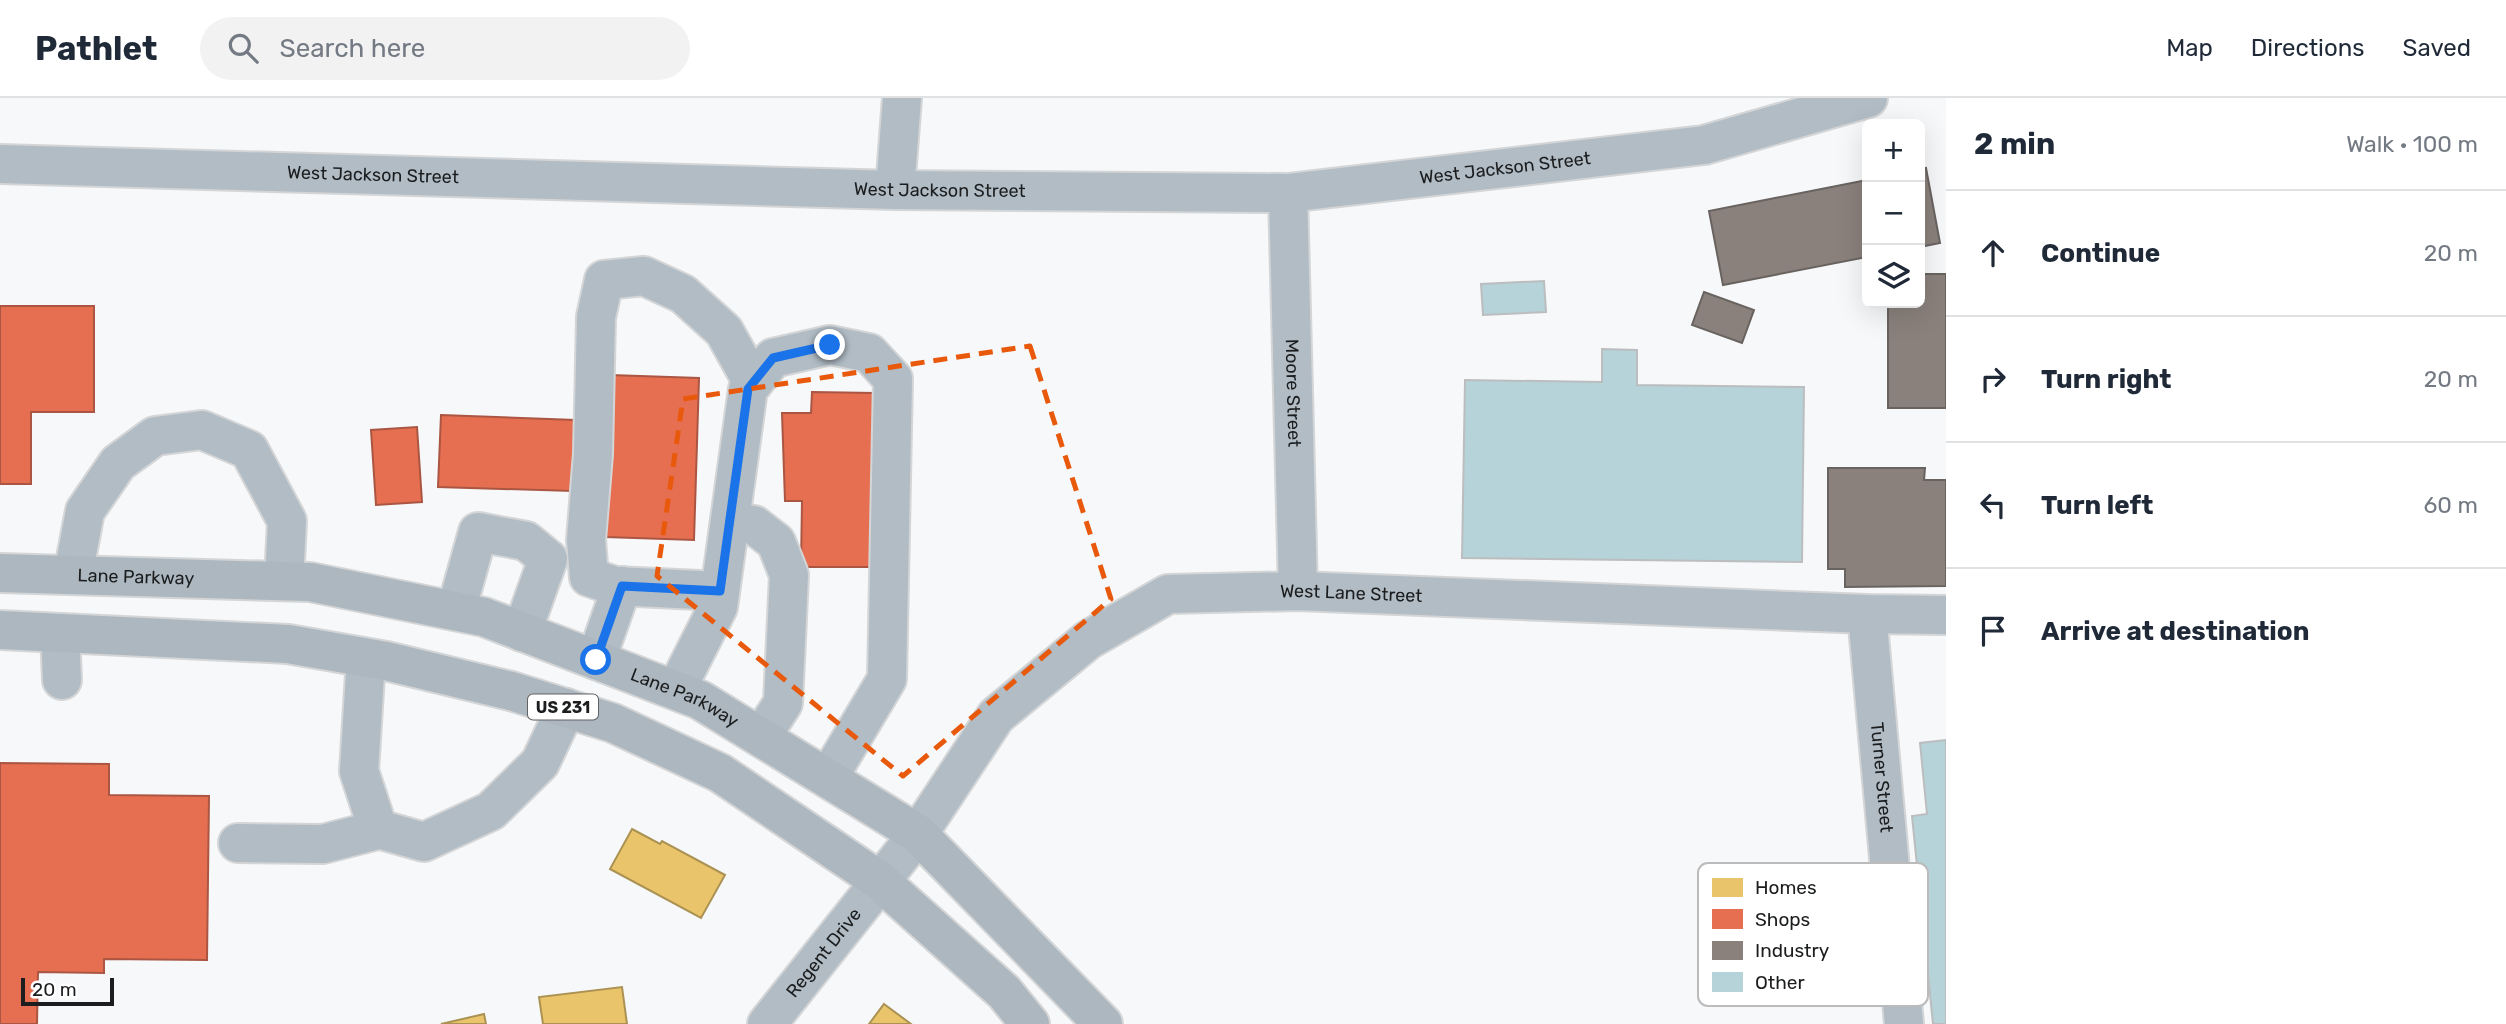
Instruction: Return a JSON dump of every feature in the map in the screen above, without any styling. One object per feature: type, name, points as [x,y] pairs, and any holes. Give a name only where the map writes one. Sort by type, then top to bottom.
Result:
[{"type":"highway","name":"Lane Parkway","points":[[0,573],[310,582],[484,617],[700,700],[918,834],[1103,1024]]},
{"type":"highway","name":"US 231","points":[[0,630],[288,644],[366,658],[512,691],[613,723],[720,773],[880,881],[1004,992],[1030,1024]]},
{"type":"street","points":[[895,190],[902,98]]},
{"type":"street","name":"West Jackson Street","points":[[0,164],[895,190],[1288,193],[1704,145],[1868,98]]},
{"type":"street","name":"Moore Street","points":[[1288,193],[1298,591]]},
{"type":"street","points":[[720,591],[622,586],[589,578],[586,540],[593,454],[596,317],[604,280],[645,276],[683,294],[724,331],[753,383]]},
{"type":"street","points":[[677,691],[718,607],[748,389],[773,358],[830,345],[869,353],[893,379],[887,679],[828,778]]},
{"type":"street","points":[[73,575],[85,511],[118,463],[155,436],[202,430],[249,450],[287,521],[284,581]]},
{"type":"street","points":[[731,522],[754,524],[776,542],[789,575],[783,703],[761,737]]},
{"type":"street","points":[[456,611],[478,531],[526,541],[548,559],[588,565]]},
{"type":"street","points":[[522,632],[548,559]]},
{"type":"street","points":[[596,660],[622,586]]},
{"type":"street","name":"West Lane Street","points":[[880,881],[918,834],[996,716],[1088,640],[1168,594],[1298,591],[1946,615]]},
{"type":"street","name":"Turner Street","points":[[1867,614],[1889,863]]},
{"type":"street","points":[[60,633],[62,680]]},
{"type":"street","points":[[366,658],[359,771],[378,829],[424,842],[491,811],[540,763],[566,708]]},
{"type":"street","points":[[238,843],[323,844],[381,829]]},
{"type":"street","name":"Regent Drive","points":[[767,1024],[880,881]]},
{"type":"street","name":"Turner Street","points":[[1902,1006],[1904,1024]]},
{"type":"highlighted area","points":[[1030,346],[1111,599],[903,776],[657,576],[683,399]]},
{"type":"building: Homes","points":[[632,829],[660,844],[662,841],[725,875],[701,918],[610,869]]},
{"type":"building: Homes","points":[[622,987],[627,1024],[543,1024],[539,997]]},
{"type":"building: Homes","points":[[884,1004],[911,1024],[869,1024]]},
{"type":"building: Homes","points":[[484,1014],[486,1024],[441,1024]]},
{"type":"building: Shops","points":[[0,306],[94,306],[94,412],[31,412],[31,484],[0,484]]},
{"type":"building: Shops","points":[[610,375],[699,378],[694,540],[606,537]]},
{"type":"building: Shops","points":[[812,392],[875,393],[873,567],[801,567],[802,501],[785,501],[782,413],[811,413]]},
{"type":"building: Shops","points":[[441,415],[575,420],[573,491],[438,487]]},
{"type":"building: Shops","points":[[417,427],[422,502],[376,505],[371,430]]},
{"type":"building: Shops","points":[[0,763],[109,764],[109,795],[209,796],[207,960],[104,959],[104,973],[38,972],[37,1024],[0,1024]]},
{"type":"building: Industry","points":[[1925,168],[1940,243],[1925,246],[1925,182]]},
{"type":"building: Industry","points":[[1862,181],[1862,258],[1723,285],[1709,211]]},
{"type":"building: Industry","points":[[1925,274],[1946,274],[1946,408],[1888,408],[1888,308],[1925,308]]},
{"type":"building: Industry","points":[[1704,292],[1754,310],[1742,343],[1692,325]]},
{"type":"building: Industry","points":[[1828,468],[1925,468],[1924,480],[1946,480],[1946,586],[1845,587],[1845,569],[1828,569]]},
{"type":"building: Other","points":[[1544,281],[1546,312],[1483,315],[1481,284]]},
{"type":"building: Other","points":[[1602,349],[1637,350],[1637,385],[1804,387],[1802,562],[1462,558],[1465,380],[1602,382]]},
{"type":"building: Other","points":[[1946,740],[1946,1024],[1933,1024],[1928,974],[1928,863],[1917,863],[1912,816],[1927,814],[1920,743]]},
{"type":"route","points":[[596,660],[622,586],[720,591],[748,389],[773,358],[830,345]]}]
